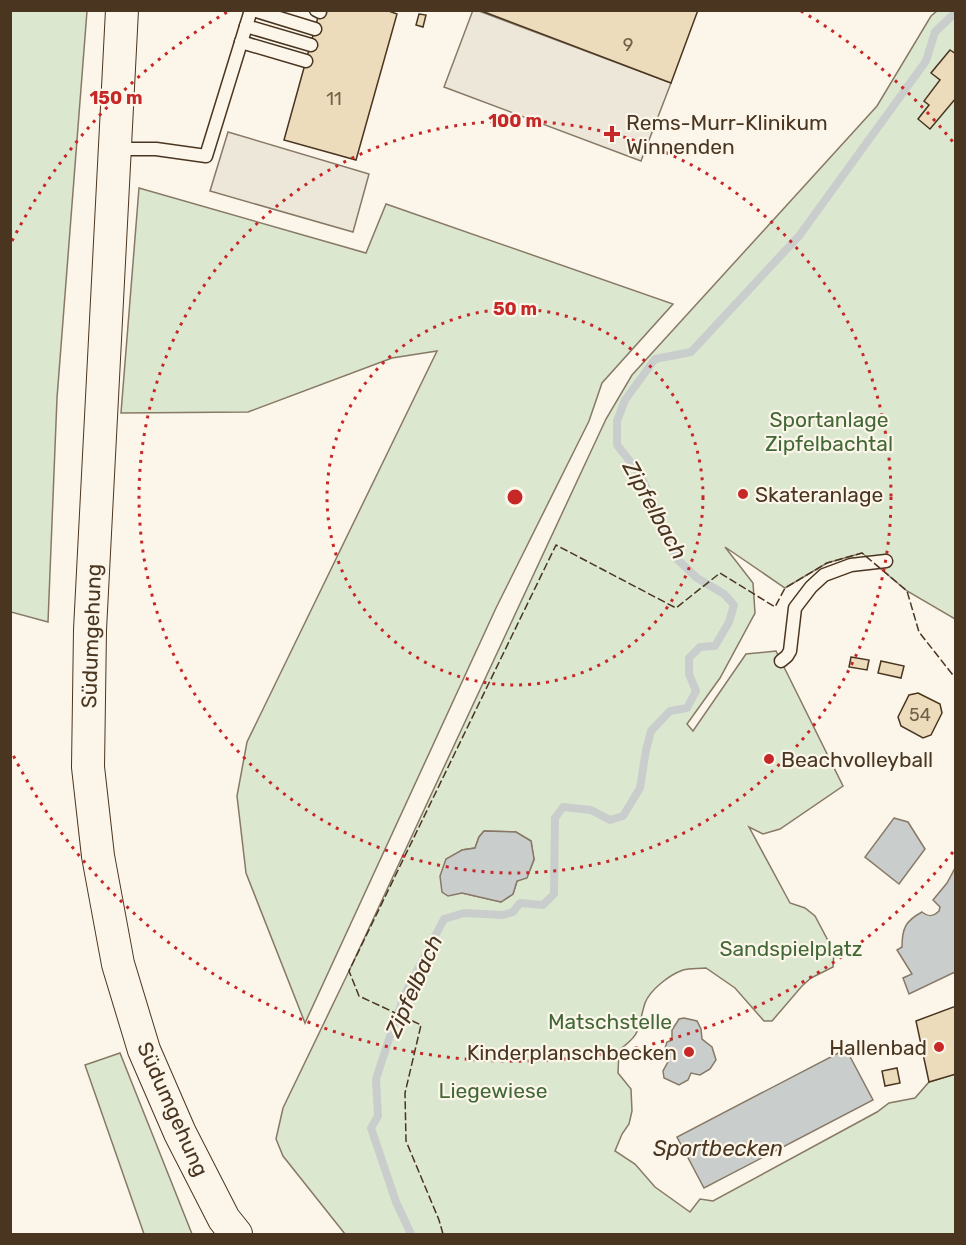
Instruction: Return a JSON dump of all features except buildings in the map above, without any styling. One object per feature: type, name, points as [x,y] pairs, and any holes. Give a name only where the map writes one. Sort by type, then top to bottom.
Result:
[{"type":"main road","name":"Südumgehung","points":[[122,10],[90,645],[89,778],[98,856],[118,964],[144,1050],[180,1133],[224,1219],[236,1234]]},
{"type":"lane","points":[[114,148],[156,149],[206,156],[252,10],[315,29]]},
{"type":"lane","points":[[246,26],[310,45]]},
{"type":"lane","points":[[241,42],[306,61]]},
{"type":"lane","points":[[781,661],[790,651],[795,608],[824,574],[851,565],[886,561]]},
{"type":"green space","points":[[10,11],[87,11],[57,398],[48,622],[11,612]]},
{"type":"green space","points":[[937,11],[955,11],[955,619],[907,591],[862,553],[827,563],[785,588],[725,547],[753,583],[755,613],[720,678],[687,724],[693,731],[746,654],[776,651],[843,786],[780,829],[763,834],[749,827],[790,903],[805,908],[815,916],[834,952],[833,967],[811,978],[772,1021],[764,1021],[735,988],[706,968],[683,970],[661,984],[647,998],[636,1034],[619,1050],[618,1073],[631,1089],[632,1111],[629,1124],[615,1151],[635,1164],[655,1187],[690,1212],[700,1199],[713,1201],[877,1112],[889,1103],[915,1098],[929,1082],[955,1074],[955,1234],[345,1234],[283,1156],[276,1139],[283,1108],[606,419],[632,375],[877,106],[931,16]],"holes":[[[484,831],[516,832],[531,841],[534,860],[527,877],[517,881],[513,894],[501,902],[462,893],[462,850],[475,848]]]},
{"type":"green space","points":[[139,188],[366,253],[386,204],[673,304],[602,383],[589,421],[496,608],[305,1023],[246,873],[237,796],[247,742],[437,351],[392,358],[248,412],[121,413]]},
{"type":"green space","points":[[120,1053],[192,1234],[144,1234],[85,1065]]},
{"type":"shaded area","points":[[473,10],[671,83],[641,161],[444,87]]},
{"type":"shaded area","points":[[228,132],[369,174],[353,232],[210,191]]},
{"type":"water","points":[[894,818],[908,822],[925,849],[899,884],[865,857]]},
{"type":"water","points":[[484,831],[516,832],[531,841],[534,859],[527,878],[517,881],[513,894],[501,902],[462,893],[448,896],[442,892],[440,876],[446,859],[462,850],[475,848]]},
{"type":"water","points":[[955,868],[955,972],[909,994],[903,978],[912,974],[897,950],[902,947],[904,930],[908,922],[922,912],[930,916],[939,911],[940,907],[933,900],[947,883]]},
{"type":"water","name":"Kinderplanschbecken","points":[[679,1019],[697,1021],[702,1039],[712,1047],[716,1060],[710,1069],[700,1075],[691,1073],[688,1080],[679,1085],[664,1078],[663,1071],[669,1060],[665,1047],[667,1042],[672,1040],[672,1030]]},
{"type":"water","name":"Sportbecken","points":[[846,1049],[873,1100],[704,1188],[677,1137]]},
{"type":"waterway","name":"Zipfelbach","points":[[411,1234],[396,1202],[371,1128],[378,1116],[376,1079],[406,992],[444,919],[464,913],[503,915],[513,912],[520,903],[543,905],[554,894],[555,818],[563,807],[591,810],[610,820],[623,816],[640,788],[651,731],[670,711],[687,708],[696,691],[689,674],[689,658],[700,647],[715,646],[729,622],[734,605],[724,594],[697,578],[678,560],[667,540],[661,519],[640,474],[617,445],[617,421],[625,400],[655,359],[691,352],[799,236],[926,61],[935,32],[956,12]]},
{"type":"fence","points":[[443,1234],[406,1141],[405,1093],[421,1025],[359,996],[349,971],[556,545],[676,608],[720,573],[775,607],[785,588],[827,563],[862,553],[907,591],[919,632],[956,679]]},
{"type":"place","name":"Rems-Murr-Klinikum Winnenden","points":[[612,134]]},
{"type":"place","name":"Skateranlage","points":[[743,494]]},
{"type":"place","name":"Beachvolleyball","points":[[769,759]]},
{"type":"place","name":"Hallenbad","points":[[939,1047]]},
{"type":"place","name":"Kinderplanschbecken","points":[[689,1052]]},
{"type":"park label","name":"Sportanlage Zipfelbachtal","points":[[829,431]]},
{"type":"park label","name":"Sandspielplatz","points":[[791,948]]},
{"type":"park label","name":"Matschstelle","points":[[610,1021]]},
{"type":"park label","name":"Liegewiese","points":[[493,1090]]}]
